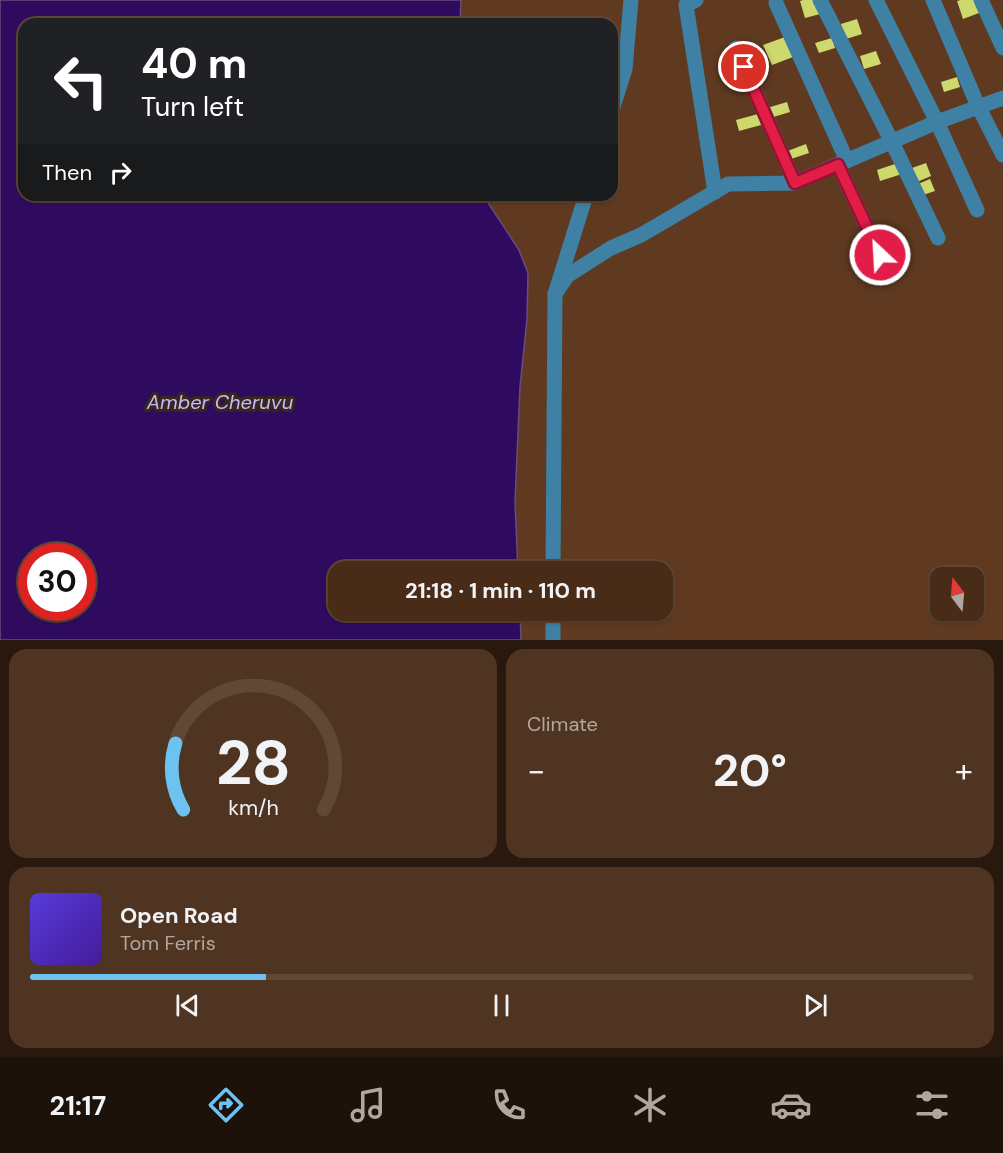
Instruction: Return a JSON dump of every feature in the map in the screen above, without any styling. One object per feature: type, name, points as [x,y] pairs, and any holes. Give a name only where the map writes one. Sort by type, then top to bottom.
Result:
[{"type":"street","points":[[618,91],[625,69],[632,0]]},
{"type":"street","points":[[696,0],[686,5],[715,192]]},
{"type":"street","points":[[820,0],[938,238]]},
{"type":"street","points":[[876,0],[937,122],[977,210]]},
{"type":"street","points":[[933,0],[978,106],[1003,155]]},
{"type":"street","points":[[981,0],[1003,48]]},
{"type":"street","points":[[776,3],[880,255]]},
{"type":"street","points":[[736,48],[795,183]]},
{"type":"street","points":[[555,294],[567,276],[611,248],[641,235],[728,184],[795,183],[937,122],[1003,98]]},
{"type":"street","points":[[553,561],[555,294],[584,201]]},
{"type":"street","points":[[553,621],[553,640]]},
{"type":"water","name":"Amber Cheruvu","points":[[0,0],[461,0],[460,18],[18,18],[18,201],[487,201],[519,250],[528,273],[515,502],[518,561],[328,561],[328,621],[520,621],[521,640],[0,640]]},
{"type":"building","points":[[816,0],[820,14],[805,18],[800,1]]},
{"type":"building","points":[[974,0],[979,13],[963,19],[957,1]]},
{"type":"building","points":[[857,19],[862,34],[846,39],[841,24]]},
{"type":"building","points":[[785,37],[793,57],[772,65],[763,45]]},
{"type":"building","points":[[832,38],[835,48],[819,53],[815,43]]},
{"type":"building","points":[[876,51],[881,64],[864,69],[860,56]]},
{"type":"building","points":[[957,77],[960,87],[944,92],[941,82]]},
{"type":"building","points":[[787,102],[790,112],[770,118],[767,108]]},
{"type":"building","points":[[758,114],[761,125],[739,131],[736,120]]},
{"type":"building","points":[[806,144],[809,153],[788,160],[785,152]]},
{"type":"building","points":[[898,163],[902,174],[880,181],[877,170]]},
{"type":"building","points":[[926,163],[931,176],[917,182],[912,168]]},
{"type":"building","points":[[930,179],[935,191],[923,195],[918,184]]},
{"type":"route","points":[[744,67],[795,183],[838,165],[880,255]]}]
